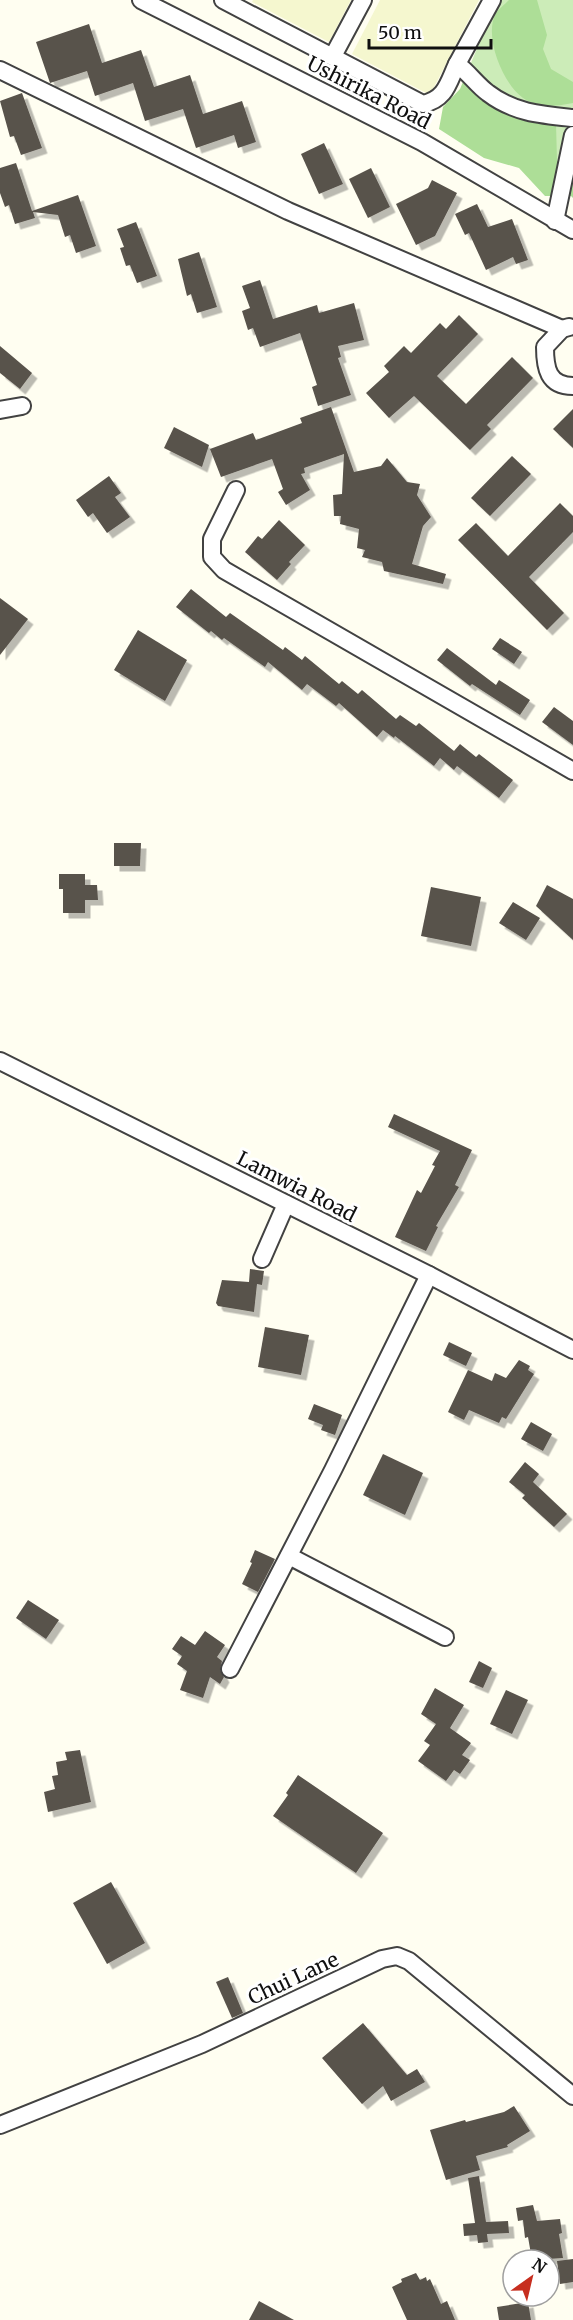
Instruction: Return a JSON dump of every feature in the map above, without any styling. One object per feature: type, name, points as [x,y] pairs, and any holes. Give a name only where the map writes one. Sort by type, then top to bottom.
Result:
[{"type":"street","name":"Ushirika Road","points":[[141,0],[422,142],[573,230]]},
{"type":"street","points":[[333,56],[363,0]]},
{"type":"street","points":[[228,1],[423,104],[436,102],[443,94],[492,0]]},
{"type":"street","points":[[457,64],[489,94],[509,108],[532,114],[573,118]]},
{"type":"street","points":[[0,70],[288,211],[568,327],[545,347],[545,364],[551,378],[562,385],[573,386]]},
{"type":"street","points":[[555,221],[573,135]]},
{"type":"street","points":[[0,410],[22,406]]},
{"type":"street","points":[[236,490],[212,538],[212,557],[224,570],[573,771]]},
{"type":"street","name":"Lamwia Road","points":[[0,1061],[429,1275],[573,1350]]},
{"type":"street","points":[[262,1259],[286,1204]]},
{"type":"street","points":[[230,1670],[429,1275]]},
{"type":"street","points":[[289,1556],[445,1637]]},
{"type":"street","name":"Chui Lane","points":[[0,2125],[202,2044],[382,1959],[397,1956],[409,1961],[573,2096]]},
{"type":"green space","points":[[253,0],[351,0],[329,42],[252,2]]},
{"type":"green space","points":[[380,0],[479,0],[430,95],[352,54]]},
{"type":"green space","points":[[500,0],[573,0],[573,162],[557,161],[533,119],[494,105],[479,94],[465,77],[495,6]]},
{"type":"green space","points":[[509,0],[537,0],[547,35],[543,49],[551,69],[573,82],[573,103],[554,106],[535,104],[523,98],[516,91],[502,71],[494,46],[493,23],[496,13]]},
{"type":"green space","points":[[465,77],[474,89],[494,105],[516,115],[556,123],[557,161],[573,162],[573,198],[571,196],[545,196],[519,168],[484,158],[439,129],[443,107],[460,89]]},
{"type":"building","points":[[89,24],[102,63],[141,50],[154,87],[190,75],[203,114],[242,101],[256,142],[238,148],[234,135],[196,148],[183,109],[145,121],[133,83],[95,96],[87,71],[50,83],[36,42]]},
{"type":"building","points":[[22,93],[42,148],[21,155],[14,136],[10,137],[0,101]]},
{"type":"building","points":[[324,143],[343,184],[319,194],[301,154]]},
{"type":"building","points":[[16,163],[32,211],[78,195],[96,246],[76,253],[70,235],[65,237],[58,215],[33,212],[35,218],[15,224],[9,205],[5,207],[0,193],[0,168]]},
{"type":"building","points":[[371,168],[390,207],[368,218],[349,179]]},
{"type":"building","points":[[432,180],[457,193],[435,236],[416,245],[396,204],[428,188]]},
{"type":"building","points":[[477,204],[488,227],[512,219],[528,260],[516,264],[513,257],[486,270],[469,233],[465,235],[455,214]]},
{"type":"building","points":[[136,222],[157,276],[137,283],[130,265],[126,266],[120,248],[124,247],[117,229]]},
{"type":"building","points":[[199,252],[217,307],[197,313],[191,294],[187,296],[178,259]]},
{"type":"building","points":[[260,280],[273,319],[317,305],[319,313],[354,303],[364,340],[338,346],[341,357],[338,358],[351,395],[318,406],[312,387],[317,385],[300,333],[260,347],[253,328],[248,330],[242,311],[250,308],[242,286]]},
{"type":"building","points":[[459,315],[478,334],[437,376],[466,404],[512,357],[533,378],[487,425],[491,429],[470,450],[414,396],[389,418],[366,393],[389,372],[384,366],[404,346],[411,353],[440,323],[446,329]]},
{"type":"building","points":[[0,346],[32,373],[20,389],[0,373]]},
{"type":"building","points":[[331,407],[354,472],[381,466],[387,458],[407,482],[420,484],[417,495],[431,517],[423,526],[412,564],[446,574],[443,584],[384,571],[382,562],[362,557],[365,550],[357,548],[359,529],[340,524],[341,516],[334,516],[333,495],[342,494],[344,454],[304,468],[305,473],[301,474],[310,490],[286,505],[278,492],[283,489],[272,459],[221,477],[210,449],[253,433],[256,440],[302,423],[300,418]]},
{"type":"building","points":[[573,409],[573,448],[553,429]]},
{"type":"building","points":[[174,427],[209,445],[202,467],[164,448]]},
{"type":"building","points":[[512,456],[531,474],[490,516],[471,498]]},
{"type":"building","points":[[109,476],[121,493],[115,497],[130,517],[107,533],[93,513],[88,517],[76,500]]},
{"type":"building","points":[[560,503],[573,516],[573,532],[529,577],[564,613],[547,630],[458,540],[476,523],[508,556]]},
{"type":"building","points":[[279,520],[305,545],[289,562],[291,564],[277,580],[245,552],[258,536],[262,539]]},
{"type":"building","points":[[191,589],[226,617],[230,613],[283,650],[285,647],[302,660],[305,656],[339,684],[342,681],[358,694],[362,690],[396,719],[400,715],[416,726],[419,723],[454,751],[460,744],[476,757],[479,754],[513,780],[499,798],[457,766],[454,770],[440,758],[434,766],[395,736],[394,738],[383,730],[377,737],[339,703],[336,706],[307,684],[302,690],[268,662],[265,667],[224,638],[222,640],[211,631],[209,633],[176,607]]},
{"type":"building","points":[[0,598],[28,619],[0,655]]},
{"type":"building","points":[[138,630],[187,660],[165,701],[114,670]]},
{"type":"building","points":[[500,638],[522,652],[514,664],[492,649]]},
{"type":"building","points":[[447,648],[496,685],[499,680],[530,700],[520,715],[472,684],[470,686],[437,660]]},
{"type":"building","points":[[554,707],[573,721],[573,745],[542,722]]},
{"type":"building","points":[[114,843],[141,843],[140,866],[114,866]]},
{"type":"building","points":[[59,874],[85,874],[85,885],[97,885],[98,900],[85,900],[85,913],[63,913],[63,889],[59,889]]},
{"type":"building","points":[[547,885],[573,899],[573,940],[536,906]]},
{"type":"building","points":[[431,887],[481,897],[471,946],[421,936]]},
{"type":"building","points":[[513,902],[540,918],[526,940],[499,923]]},
{"type":"building","points":[[394,1114],[472,1150],[455,1185],[459,1187],[436,1226],[438,1227],[426,1251],[395,1237],[417,1190],[421,1193],[440,1151],[388,1127]]},
{"type":"building","points":[[250,1269],[264,1271],[262,1285],[257,1284],[254,1312],[218,1306],[216,1303],[222,1280],[249,1282]]},
{"type":"building","points":[[265,1327],[309,1335],[301,1375],[258,1367]]},
{"type":"building","points":[[449,1342],[472,1353],[466,1366],[443,1355]]},
{"type":"building","points":[[519,1360],[530,1366],[528,1370],[534,1374],[506,1419],[502,1417],[499,1423],[469,1410],[464,1420],[448,1412],[468,1370],[492,1381],[495,1373],[506,1378]]},
{"type":"building","points":[[314,1404],[342,1415],[335,1435],[321,1430],[323,1425],[308,1419]]},
{"type":"building","points":[[531,1422],[552,1434],[543,1451],[521,1439]]},
{"type":"building","points":[[383,1454],[423,1473],[405,1515],[363,1495]]},
{"type":"building","points":[[525,1462],[539,1474],[533,1482],[567,1514],[554,1527],[522,1498],[525,1495],[509,1482]]},
{"type":"building","points":[[255,1550],[275,1559],[258,1592],[242,1584],[252,1563],[250,1562]]},
{"type":"building","points":[[28,1600],[59,1620],[46,1639],[16,1618]]},
{"type":"building","points":[[205,1631],[225,1645],[217,1657],[222,1661],[220,1670],[224,1677],[220,1684],[210,1677],[203,1698],[180,1690],[187,1671],[177,1664],[182,1656],[172,1649],[181,1636],[195,1645]]},
{"type":"building","points":[[479,1661],[492,1668],[483,1688],[469,1682]]},
{"type":"building","points":[[435,1688],[464,1705],[450,1728],[471,1743],[462,1755],[470,1760],[460,1774],[454,1770],[446,1781],[418,1761],[430,1745],[424,1741],[436,1724],[421,1714]]},
{"type":"building","points":[[506,1690],[528,1700],[512,1734],[490,1724]]},
{"type":"building","points":[[80,1750],[91,1802],[48,1812],[44,1792],[55,1789],[52,1776],[58,1775],[56,1762],[67,1760],[65,1752]]},
{"type":"building","points":[[298,1775],[383,1833],[356,1873],[273,1816],[288,1795],[286,1793]]},
{"type":"building","points":[[111,1882],[145,1943],[107,1964],[73,1903]]},
{"type":"building","points":[[228,1977],[243,2013],[232,2018],[216,1982]]},
{"type":"building","points":[[363,2023],[407,2075],[417,2069],[425,2082],[391,2101],[383,2086],[362,2104],[322,2058]]},
{"type":"building","points":[[514,2106],[530,2131],[507,2145],[508,2147],[476,2156],[480,2170],[446,2180],[430,2130],[504,2112]]},
{"type":"building","points":[[479,2176],[486,2222],[508,2221],[509,2233],[487,2234],[488,2242],[478,2243],[477,2235],[464,2236],[463,2224],[475,2223],[468,2178]]},
{"type":"building","points":[[533,2205],[537,2221],[560,2219],[562,2233],[559,2234],[563,2258],[561,2258],[561,2248],[530,2248],[528,2237],[525,2238],[523,2220],[518,2221],[516,2208]]},
{"type":"building","points":[[573,2259],[573,2282],[561,2284],[561,2260]]},
{"type":"building","points":[[416,2273],[420,2280],[426,2277],[427,2281],[430,2279],[441,2304],[447,2301],[455,2320],[407,2320],[392,2287],[402,2282],[401,2279]]},
{"type":"building","points":[[259,2301],[294,2320],[249,2320]]},
{"type":"building","points":[[497,2307],[529,2308],[531,2320],[499,2320]]}]
